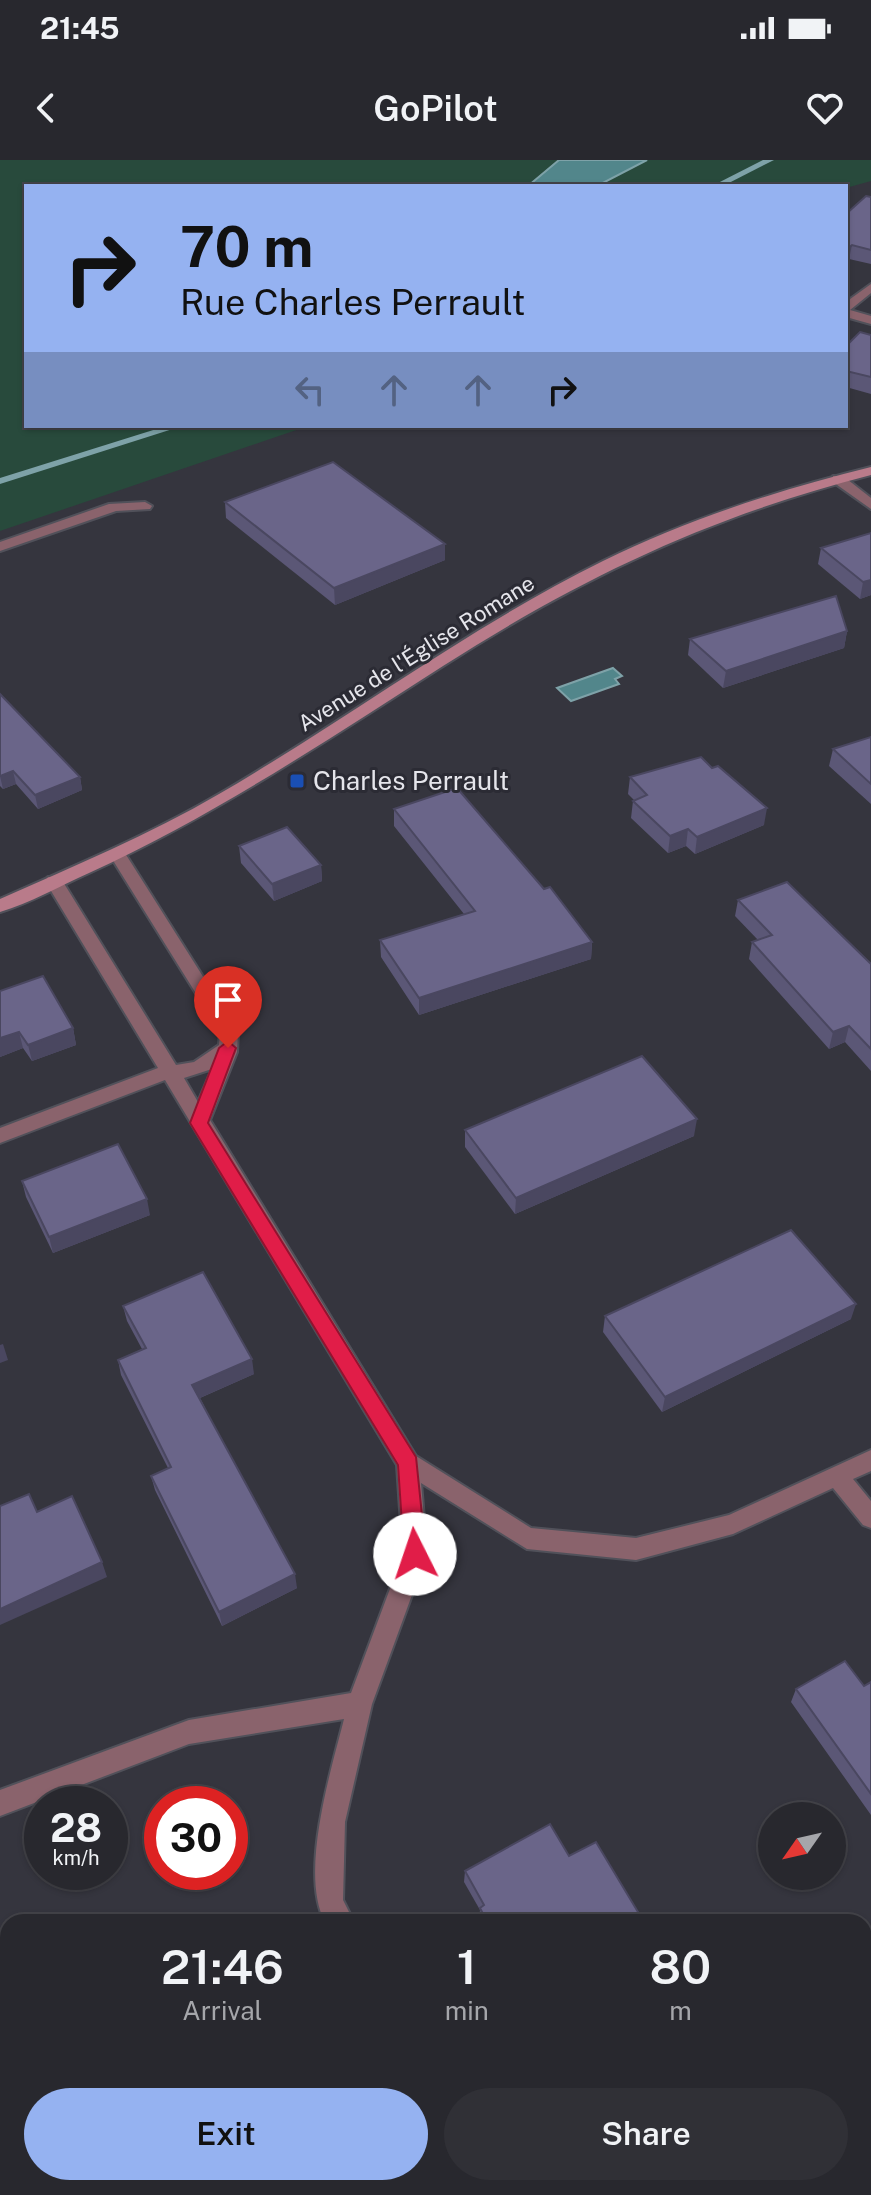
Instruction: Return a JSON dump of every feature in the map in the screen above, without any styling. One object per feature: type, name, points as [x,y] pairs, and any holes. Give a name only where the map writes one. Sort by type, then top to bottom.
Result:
[{"type":"street","points":[[848,309],[871,287]]},
{"type":"street","points":[[848,312],[871,320]]},
{"type":"street","name":"Avenue de l'Église Romane","points":[[0,906],[117,854],[221,799],[497,626],[588,574],[701,524],[871,471]]},
{"type":"street","points":[[838,479],[871,505]]},
{"type":"street","points":[[0,547],[114,507],[145,506]]},
{"type":"street","points":[[117,854],[229,1032],[228,1048],[199,1123]]},
{"type":"street","points":[[54,881],[408,1463],[527,1538],[636,1549],[733,1524],[871,1460]]},
{"type":"street","points":[[0,1136],[168,1072],[200,1067],[228,1048]]},
{"type":"street","points":[[336,1914],[329,1902],[332,1822],[360,1704],[415,1554],[408,1463]]},
{"type":"street","points":[[837,1476],[871,1518]]},
{"type":"street","points":[[0,1803],[189,1732],[360,1704]]},
{"type":"green space","points":[[0,160],[871,160],[871,181],[848,187],[848,184],[24,184],[24,428],[302,428],[0,531]]},
{"type":"water","points":[[559,160],[647,160],[601,184],[530,184]]},
{"type":"water","points":[[613,668],[622,676],[615,679],[619,684],[571,701],[557,688]]},
{"type":"building","points":[[866,196],[871,197],[871,250],[852,245],[848,248],[848,212]]},
{"type":"building","points":[[860,332],[871,335],[871,377],[848,371],[848,344]]},
{"type":"building","points":[[333,462],[445,544],[334,588],[225,502]]},
{"type":"building","points":[[871,533],[871,580],[863,582],[821,548]]},
{"type":"building","points":[[836,596],[847,631],[726,671],[690,639]]},
{"type":"building","points":[[0,694],[80,777],[35,795],[13,771],[0,776]]},
{"type":"building","points":[[871,737],[871,784],[833,749]]},
{"type":"building","points":[[701,757],[712,768],[718,766],[767,808],[697,837],[688,829],[670,836],[633,801],[647,795],[630,777]]},
{"type":"building","points":[[457,788],[544,889],[550,887],[592,942],[419,998],[380,940],[475,911],[394,809]]},
{"type":"building","points":[[287,827],[321,865],[272,884],[239,846]]},
{"type":"building","points":[[787,882],[871,964],[871,1049],[849,1026],[833,1032],[752,942],[772,935],[738,900]]},
{"type":"building","points":[[43,976],[73,1028],[28,1045],[19,1032],[0,1038],[0,991]]},
{"type":"building","points":[[642,1056],[697,1119],[516,1198],[465,1130]]},
{"type":"building","points":[[118,1144],[147,1199],[49,1237],[22,1181]]},
{"type":"building","points":[[791,1230],[856,1304],[665,1397],[605,1316]]},
{"type":"building","points":[[203,1272],[252,1359],[192,1385],[295,1574],[219,1612],[151,1476],[171,1467],[118,1360],[146,1348],[123,1306]]},
{"type":"building","points":[[29,1494],[37,1512],[72,1496],[102,1562],[0,1609],[0,1506]]},
{"type":"building","points":[[845,1661],[864,1686],[871,1682],[871,1794],[796,1689]]},
{"type":"building","points":[[550,1824],[569,1856],[596,1842],[639,1914],[483,1914],[480,1908],[484,1905],[465,1871]]},
{"type":"waterway","points":[[720,184],[770,160]]},
{"type":"waterway","points":[[0,481],[171,428]]},
{"type":"place","name":"Charles Perrault","points":[[297,781]]},
{"type":"route","points":[[228,1048],[199,1123],[408,1463],[415,1554]]}]
